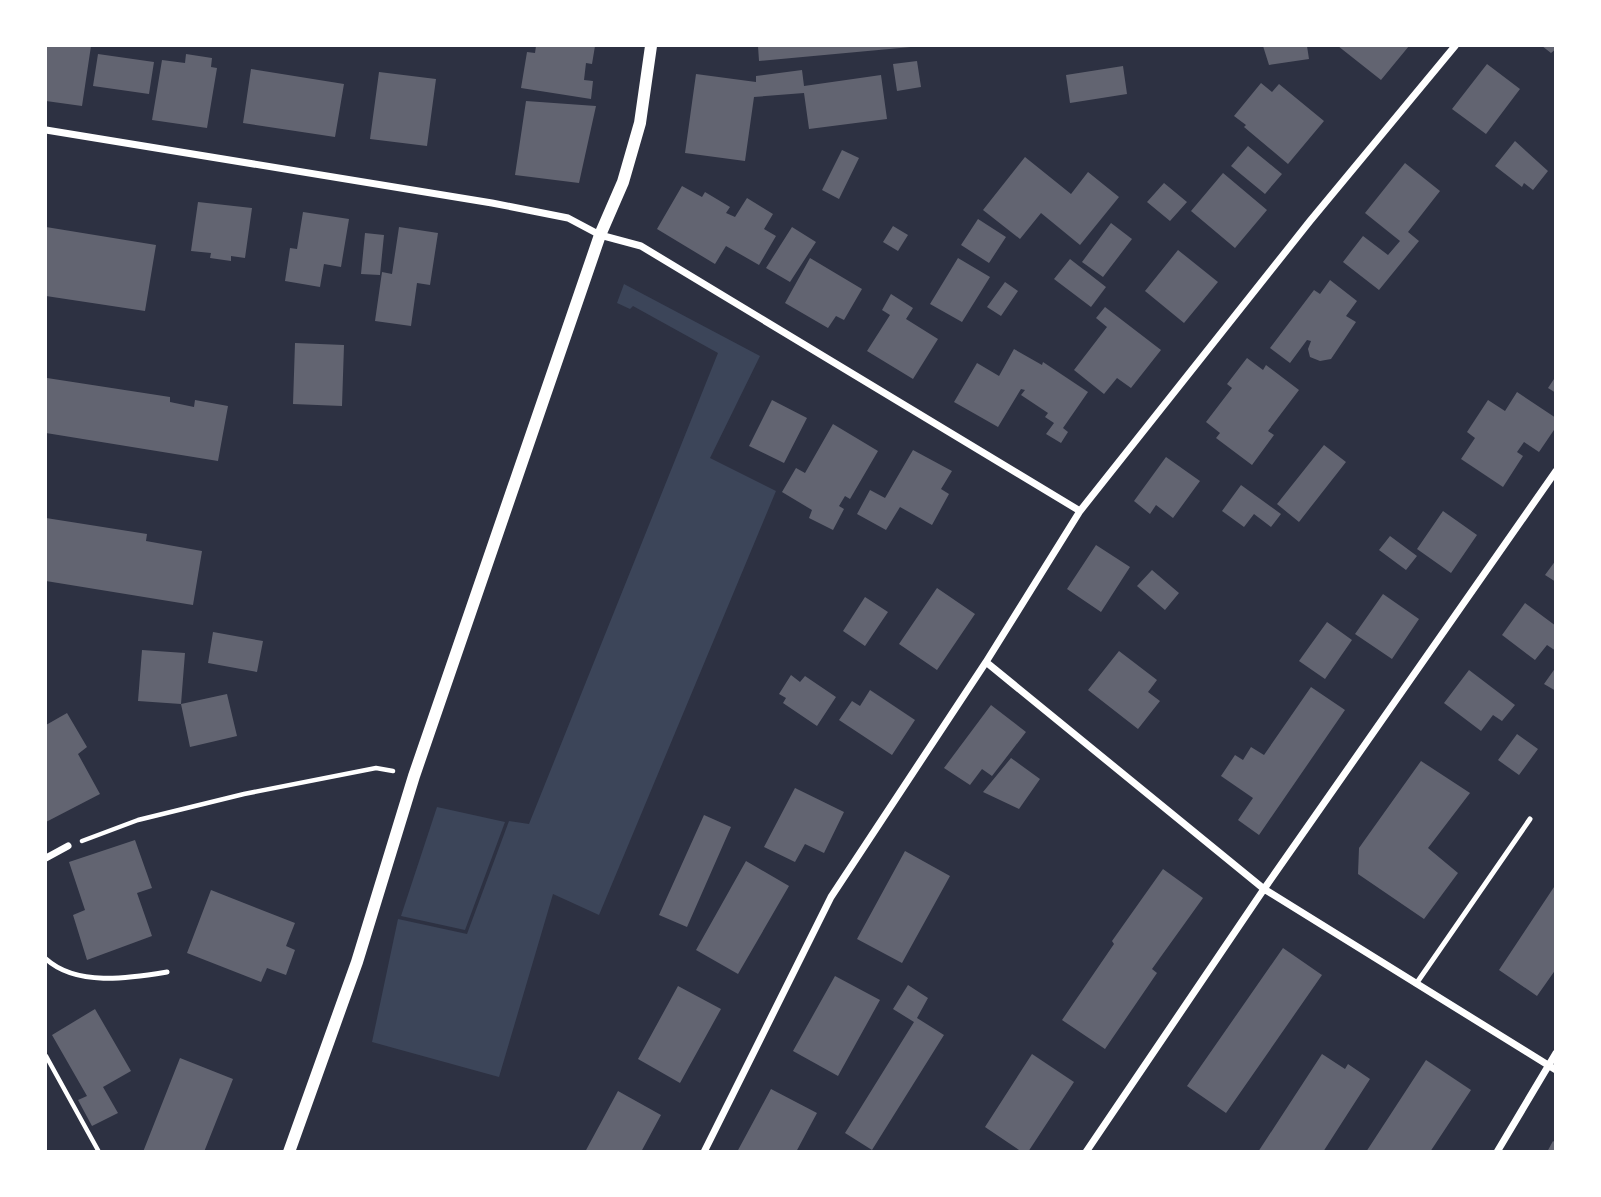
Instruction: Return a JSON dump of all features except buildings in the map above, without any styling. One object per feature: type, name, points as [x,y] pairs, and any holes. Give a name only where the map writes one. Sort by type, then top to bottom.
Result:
[{"type":"street","points":[[289,1152],[357,962],[414,776],[600,234],[623,182],[640,123],[651,46]]},
{"type":"street","points":[[704,1152],[831,897],[986,662],[1080,511],[1310,221],[1455,46]]},
{"type":"street","points":[[46,130],[492,203],[568,218],[600,234],[641,246],[1080,511]]},
{"type":"street","points":[[1086,1152],[1264,889],[1556,471]]},
{"type":"street","points":[[986,662],[1264,889],[1556,1070]]},
{"type":"street","points":[[46,858],[68,846]]},
{"type":"street","points":[[1497,1152],[1556,1053]]},
{"type":"lane","points":[[1416,984],[1530,819]]},
{"type":"lane","points":[[46,960],[52,965],[80,975],[122,979],[167,972]]},
{"type":"path","points":[[68,846],[138,820],[244,794],[376,768],[414,776]]},
{"type":"path","points":[[46,1056],[99,1152]]},
{"type":"shaded area","points":[[624,284],[760,356],[710,458],[776,491],[599,915],[553,894],[499,1077],[372,1042],[398,919],[467,934],[509,821],[529,824],[718,353],[633,306],[630,309],[617,303]]},
{"type":"shaded area","points":[[437,807],[505,822],[465,930],[401,916]]}]
